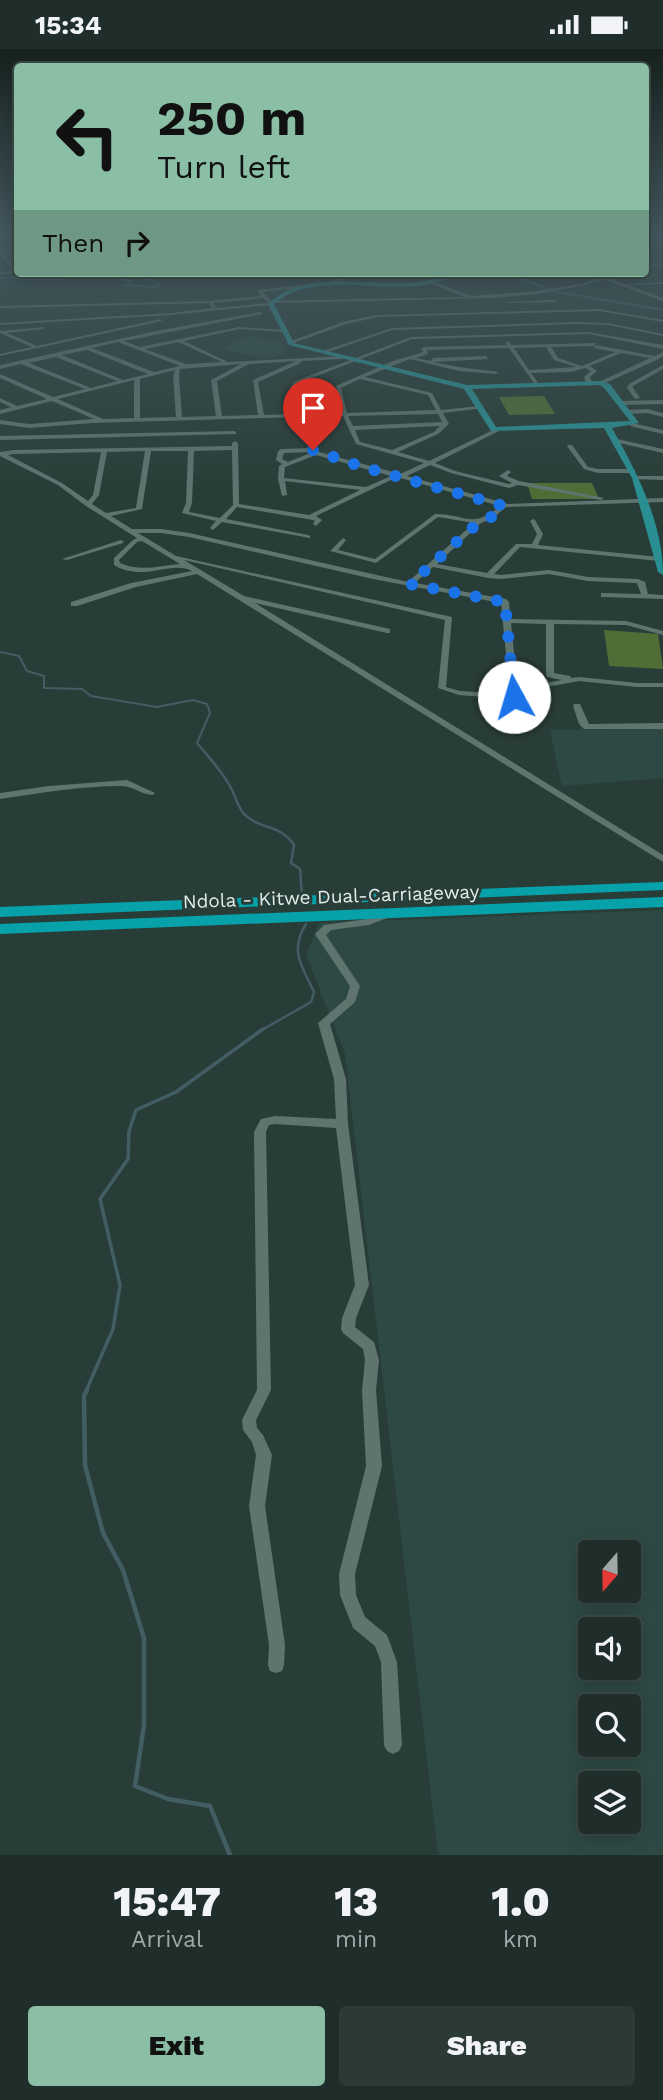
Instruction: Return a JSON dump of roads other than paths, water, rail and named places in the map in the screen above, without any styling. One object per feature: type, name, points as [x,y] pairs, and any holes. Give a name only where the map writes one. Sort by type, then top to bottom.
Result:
[{"type":"highway","name":"Ndola - Kitwe Dual-Carriageway","points":[[0,912],[663,886]]},
{"type":"highway","name":"Ndola - Kitwe Dual-Carriageway","points":[[0,929],[663,902]]},
{"type":"main road","points":[[279,319],[289,343],[467,387],[601,383],[635,423],[497,430],[491,427],[467,387]]},
{"type":"main road","points":[[607,426],[635,475],[662,566]]},
{"type":"street","points":[[0,324],[77,319]]},
{"type":"street","points":[[1,354],[161,319]]},
{"type":"street","points":[[0,367],[211,319]]},
{"type":"street","points":[[289,343],[359,319]]},
{"type":"street","points":[[490,319],[536,384]]},
{"type":"street","points":[[573,319],[606,357]]},
{"type":"street","points":[[345,323],[362,327]]},
{"type":"street","points":[[323,352],[381,331],[411,328],[576,323],[608,324],[663,335]]},
{"type":"street","points":[[138,324],[156,332]]},
{"type":"street","points":[[0,332],[80,326]]},
{"type":"street","points":[[139,349],[239,328],[284,331]]},
{"type":"street","points":[[411,328],[414,338],[426,353],[383,366],[338,387],[345,415],[360,444],[509,486],[517,482]]},
{"type":"street","points":[[38,329],[45,331]]},
{"type":"street","points":[[371,329],[414,338],[585,333],[663,347]]},
{"type":"street","points":[[89,330],[185,366]]},
{"type":"street","points":[[0,332],[37,347]]},
{"type":"street","points":[[53,334],[66,340]]},
{"type":"street","points":[[314,451],[295,383],[414,338]]},
{"type":"street","points":[[177,340],[228,363]]},
{"type":"street","points":[[547,345],[556,359],[594,370],[587,377],[589,383]]},
{"type":"street","points":[[424,349],[595,345],[663,360]]},
{"type":"street","points":[[87,348],[154,374]]},
{"type":"street","points":[[527,372],[585,367],[622,351]]},
{"type":"street","points":[[1,354],[90,390]]},
{"type":"street","points":[[601,383],[663,354]]},
{"type":"street","points":[[55,355],[124,382]]},
{"type":"street","points":[[0,412],[185,366],[343,357]]},
{"type":"street","points":[[408,358],[459,369],[496,372]]},
{"type":"street","points":[[429,362],[436,359],[486,358]]},
{"type":"street","points":[[261,416],[255,381],[305,359]]},
{"type":"street","points":[[219,418],[214,380],[251,361]]},
{"type":"street","points":[[619,401],[637,398],[629,388],[631,384],[663,367]]},
{"type":"street","points":[[178,368],[176,378],[179,419]]},
{"type":"street","points":[[628,370],[662,378]]},
{"type":"street","points":[[0,376],[103,421]]},
{"type":"street","points":[[361,378],[430,394],[446,424]]},
{"type":"street","points":[[136,379],[137,420]]},
{"type":"street","points":[[0,400],[17,408]]},
{"type":"street","points":[[619,401],[663,402]]},
{"type":"street","points":[[0,422],[29,426],[103,421],[441,412],[480,408]]},
{"type":"street","points":[[628,412],[647,411],[663,415]]},
{"type":"street","points":[[213,528],[236,505],[233,418]]},
{"type":"street","points":[[351,428],[446,424]]},
{"type":"street","points":[[391,453],[436,433],[446,424]]},
{"type":"street","points":[[632,425],[663,432]]},
{"type":"street","points":[[310,517],[350,499],[365,489],[430,463],[497,430]]},
{"type":"street","points":[[0,439],[234,433]]},
{"type":"street","points":[[617,440],[663,451]]},
{"type":"street","points":[[570,446],[585,468],[663,478]]},
{"type":"street","points":[[1,454],[235,448]]},
{"type":"street","points":[[191,449],[189,503],[185,513],[308,537]]},
{"type":"street","points":[[104,515],[139,509],[148,450]]},
{"type":"street","points":[[88,505],[96,495],[104,451]]},
{"type":"street","points":[[286,463],[279,460],[281,451],[314,451],[504,506],[663,500]]},
{"type":"street","points":[[284,495],[282,466],[314,451]]},
{"type":"street","points":[[1,454],[60,484],[88,505],[134,531],[160,531],[211,539],[464,596],[503,601],[516,708]]},
{"type":"street","points":[[509,472],[502,476],[517,482],[621,501]]},
{"type":"street","points":[[281,479],[365,489]]},
{"type":"street","points":[[236,505],[310,517],[318,519],[316,524]]},
{"type":"street","points":[[410,584],[479,522],[491,517],[504,506]]},
{"type":"street","points":[[362,573],[437,515],[479,522]]},
{"type":"street","points":[[533,521],[540,534],[534,547]]},
{"type":"street","points":[[134,531],[139,539],[173,556],[323,647],[663,859]]},
{"type":"street","points":[[65,559],[139,539]]},
{"type":"street","points":[[139,539],[116,559],[116,564],[121,567],[150,569],[186,565]]},
{"type":"street","points":[[343,540],[334,551],[376,561]]},
{"type":"street","points":[[121,543],[127,549]]},
{"type":"street","points":[[488,576],[516,547],[534,547],[662,566]]},
{"type":"street","points":[[173,556],[449,619],[442,688],[459,694],[514,697]]},
{"type":"street","points":[[432,565],[488,576],[518,577],[549,572],[588,579],[635,580],[641,582],[645,597]]},
{"type":"street","points":[[74,604],[134,585],[197,572]]},
{"type":"street","points":[[604,595],[663,597]]},
{"type":"street","points":[[238,597],[258,599],[387,631]]},
{"type":"street","points":[[507,621],[626,623],[663,633]]},
{"type":"street","points":[[550,621],[550,674],[636,685],[663,685]]},
{"type":"street","points":[[513,684],[546,685],[579,679]]},
{"type":"street","points":[[578,706],[583,724],[587,727],[663,726]]},
{"type":"street","points":[[0,796],[127,783],[150,793]]},
{"type":"street","points":[[391,913],[369,922],[328,927],[320,934],[355,986],[351,1000],[324,1023],[340,1079],[342,1124],[362,1285],[349,1318],[348,1329],[369,1346],[372,1360],[369,1390],[374,1466],[347,1574],[348,1595],[359,1622],[381,1641],[389,1662],[393,1745]]},
{"type":"street","points":[[276,1665],[277,1645],[257,1506],[264,1455],[258,1439],[250,1430],[248,1420],[264,1390],[260,1132],[265,1122],[275,1120],[342,1124]]},
{"type":"waterway","points":[[0,652],[19,656],[27,671],[44,676],[44,688],[82,689],[91,696],[157,707],[193,700],[207,704],[210,713],[197,743],[204,751]]},
{"type":"waterway","points":[[203,750],[226,779],[244,814],[282,833],[294,845],[291,863],[300,869],[302,895]]},
{"type":"waterway","points":[[261,1030],[311,1002],[314,992],[298,951],[298,942],[306,924]]},
{"type":"waterway","points":[[86,1391],[113,1329],[120,1285],[100,1199],[128,1159],[129,1131],[136,1110],[176,1092],[261,1030]]},
{"type":"waterway","points":[[87,1390],[84,1396],[85,1465],[103,1533],[123,1570],[144,1638],[144,1725],[135,1786],[168,1799],[210,1806],[230,1855]]}]
